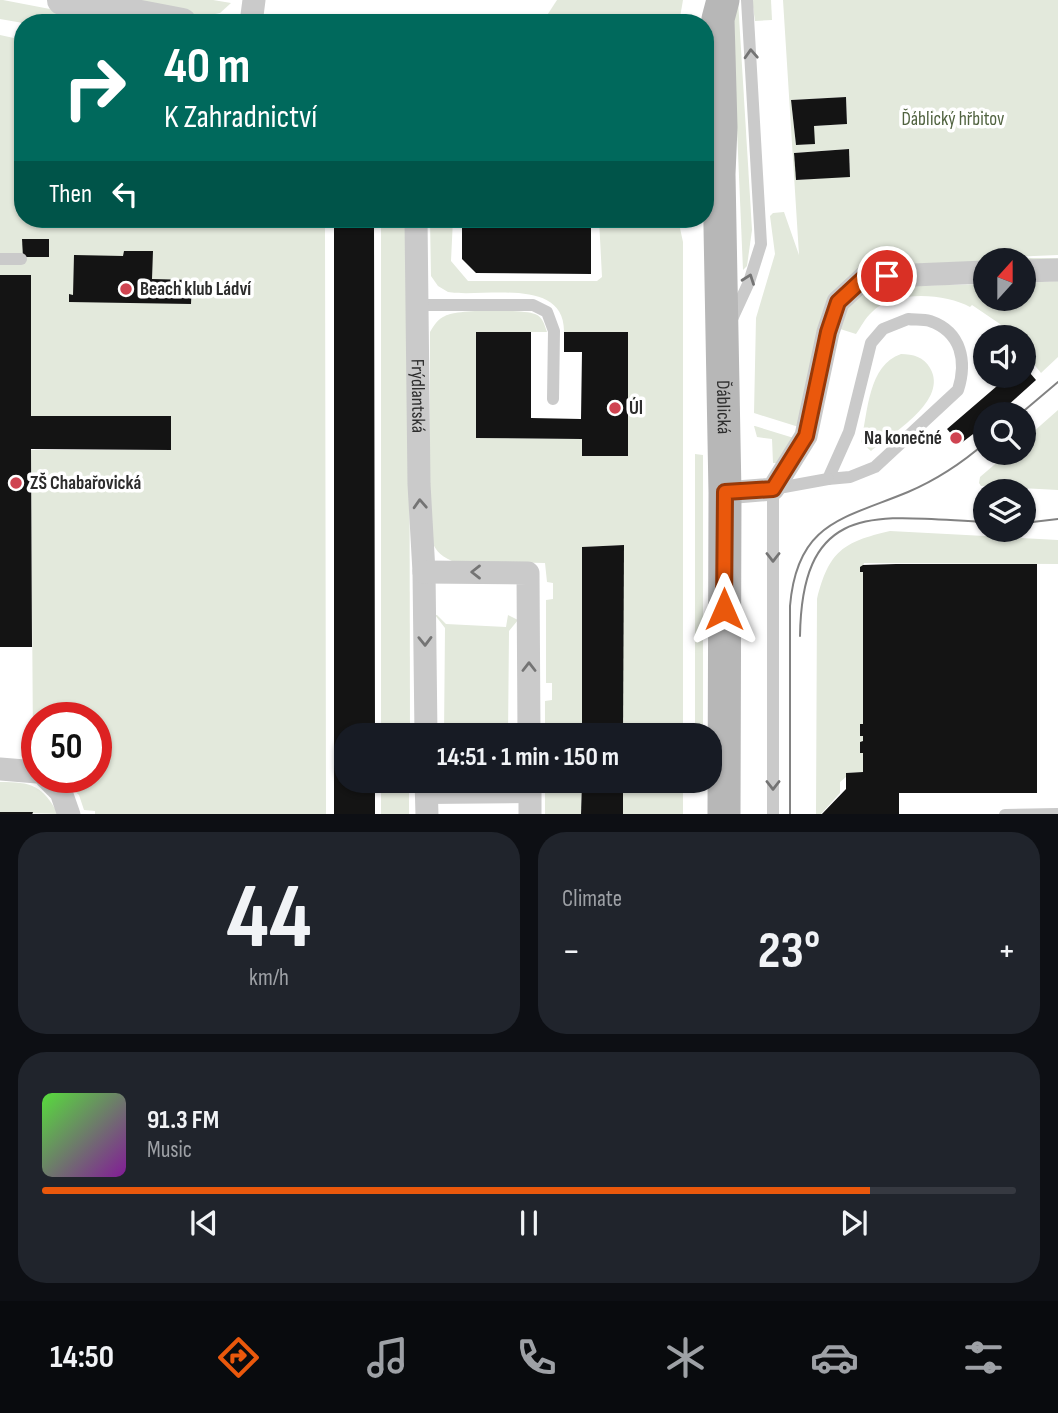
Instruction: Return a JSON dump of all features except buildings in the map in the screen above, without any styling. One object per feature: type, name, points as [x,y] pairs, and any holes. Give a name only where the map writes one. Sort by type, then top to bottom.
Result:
[{"type":"main road","name":"Ďáblická","points":[[714,74],[715,21]]},
{"type":"main road","name":"Ďáblická","points":[[714,135],[719,174],[725,492],[724,814]]},
{"type":"street","points":[[62,0],[135,14]]},
{"type":"street","name":"Frýdlantská","points":[[416,228],[419,484],[424,572],[426,723]]},
{"type":"street","points":[[711,228],[721,256]]},
{"type":"street","points":[[1036,271],[1058,270]]},
{"type":"street","points":[[725,492],[773,489],[806,436],[828,332],[838,302],[865,277],[973,272]]},
{"type":"street","points":[[424,572],[528,573],[529,723]]},
{"type":"street","points":[[0,769],[21,771]]},
{"type":"street","points":[[57,793],[69,814]]},
{"type":"lane","points":[[722,341],[749,282],[761,244],[747,0]]},
{"type":"lane","points":[[0,259],[21,259]]},
{"type":"lane","points":[[417,305],[533,305],[547,312],[554,331],[553,399]]},
{"type":"lane","points":[[774,814],[773,489],[850,477],[875,467],[958,390],[963,374],[962,357],[958,345],[947,331],[929,321],[908,319],[883,329],[871,343],[849,432],[828,479]]},
{"type":"lane","points":[[427,798],[530,797]]},
{"type":"lane","points":[[1005,814],[1058,814]]},
{"type":"green space","points":[[0,0],[76,14],[14,14],[14,21],[0,19]]},
{"type":"green space","points":[[114,0],[213,0],[231,3],[220,13],[194,14]]},
{"type":"green space","points":[[557,0],[683,0],[681,14],[548,14]]},
{"type":"green space","points":[[738,0],[752,230],[747,266],[743,270],[734,19]]},
{"type":"green space","points":[[752,0],[771,0],[772,20],[755,21]]},
{"type":"green space","name":"Ďáblický hřbitov","points":[[783,0],[1058,0],[1058,255],[1036,256],[1036,248],[973,248],[973,268],[853,278],[802,428],[754,413],[756,318],[775,254],[770,216],[784,212],[799,255]],"holes":[[[846,97],[847,124],[814,126],[814,144],[796,145],[791,100]],[[849,149],[850,176],[796,180],[794,153]]]},
{"type":"green space","points":[[0,35],[14,38],[14,228],[325,228],[326,814],[95,814],[95,811],[84,810],[77,793],[112,793],[112,702],[33,702],[31,450],[170,450],[170,416],[31,416],[31,275],[0,275]]},
{"type":"green space","points":[[381,228],[409,228],[410,723],[381,723]]},
{"type":"green space","points":[[430,228],[453,228],[451,261],[468,281],[597,281],[602,277],[599,228],[680,228],[683,242],[683,723],[623,723],[623,545],[582,547],[582,723],[545,723],[545,701],[552,700],[552,683],[546,683],[546,600],[553,599],[553,583],[547,582],[545,563],[452,561],[440,554],[430,536],[430,332],[436,323],[452,314],[490,310],[517,311],[540,317],[547,332],[476,332],[476,438],[582,439],[582,456],[627,456],[628,332],[564,332],[561,314],[551,303],[537,296],[519,293],[448,292],[438,286],[431,276]]},
{"type":"green space","name":"Ďáblický hřbitov","points":[[1036,258],[1058,258],[1058,266],[1036,263]]},
{"type":"green space","points":[[1058,281],[1058,357],[1041,373],[1036,367],[1036,325],[1001,325],[982,312],[1036,312],[1036,282]]},
{"type":"green space","points":[[973,284],[973,306],[934,297],[906,297],[881,305],[865,320],[856,334],[837,328],[845,305],[867,287]]},
{"type":"green space","points":[[901,354],[918,357],[928,364],[934,380],[932,392],[916,415],[871,451],[861,442],[871,391],[882,368]]},
{"type":"green space","points":[[1058,410],[1058,490],[1036,489],[1036,479],[980,479],[994,465],[1036,465],[1036,429]]},
{"type":"green space","points":[[754,426],[797,439],[781,463],[773,463],[772,439],[757,437]]},
{"type":"green space","points":[[695,454],[703,455],[703,723],[695,723]]},
{"type":"green space","points":[[890,531],[973,535],[973,542],[1058,540],[1058,564],[864,563],[863,567],[860,567],[860,572],[863,572],[863,724],[860,725],[860,736],[863,736],[863,741],[860,742],[860,753],[863,753],[863,772],[846,773],[846,777],[840,782],[840,793],[821,814],[816,814],[817,599],[833,559],[849,545]]},
{"type":"green space","points":[[435,615],[446,624],[506,627],[508,615],[518,620],[509,631],[508,723],[444,723],[445,628]]},
{"type":"green space","points":[[0,782],[21,783],[21,793],[43,793],[58,814],[0,812]]},
{"type":"green space","points":[[381,793],[409,793],[409,814],[381,814]]},
{"type":"green space","points":[[545,793],[582,793],[581,814],[545,814]]},
{"type":"green space","points":[[623,793],[683,793],[683,814],[623,814]]},
{"type":"tram line","points":[[1034,402],[1058,382]]},
{"type":"tram line","points":[[790,814],[790,606],[794,578],[802,557],[813,540],[827,528],[863,509],[929,482],[973,452]]},
{"type":"tram line","points":[[800,636],[804,591],[815,559],[831,538],[854,525],[880,519],[973,521]]},
{"type":"tram line","points":[[1036,522],[1058,519]]},
{"type":"place","name":"Beach klub Ládví","points":[[126,289]]},
{"type":"place","name":"Úl","points":[[615,408]]},
{"type":"place","name":"Na konečné","points":[[956,438]]},
{"type":"place","name":"ZŠ Chabařovická","points":[[16,483]]},
{"type":"route","points":[[724,609],[725,492],[773,489],[806,436],[828,332],[838,302],[865,277],[887,276]]}]
